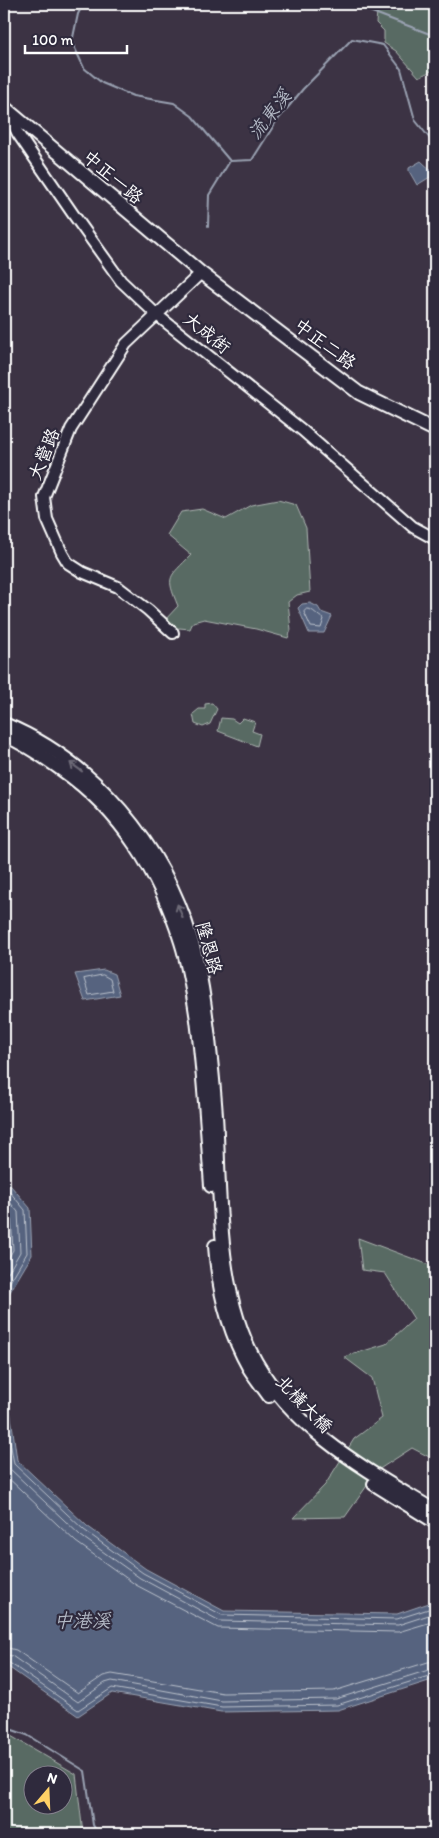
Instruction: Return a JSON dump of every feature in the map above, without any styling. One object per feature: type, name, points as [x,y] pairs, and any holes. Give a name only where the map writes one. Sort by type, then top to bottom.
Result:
[{"type":"main road","name":"中正一路","points":[[4,108],[201,273]]},
{"type":"main road","name":"中正二路","points":[[201,273],[359,393],[435,430]]},
{"type":"main road","name":"隆恩路","points":[[4,724],[51,749],[82,772],[111,798],[137,831],[172,891],[191,939],[198,992],[202,1059],[220,1258]]},
{"type":"main road","name":"隆恩路","points":[[4,735],[45,758],[75,780],[104,805],[130,838],[148,864],[163,895],[182,942],[198,992]]},
{"type":"main road","name":"北橫大橋","points":[[220,1258],[240,1326],[255,1361],[282,1400],[311,1430],[335,1449],[435,1511]]},
{"type":"main road","name":"北橫大橋","points":[[220,1258],[220,1286],[231,1329],[249,1368],[277,1407],[307,1438],[319,1447],[359,1475],[435,1522]]},
{"type":"street","name":"大成街","points":[[4,108],[18,134],[121,281],[157,315],[302,430],[413,528],[435,539]]},
{"type":"street","name":"大營路","points":[[173,633],[148,610],[118,587],[82,572],[68,563],[47,519],[44,497],[71,429],[126,344],[201,273]]},
{"type":"green space","points":[[387,4],[435,4],[435,69],[419,77],[396,51],[384,43],[384,31],[376,23],[377,12]]},
{"type":"green space","points":[[278,500],[296,505],[306,528],[310,592],[297,595],[288,602],[291,630],[288,638],[256,629],[204,619],[193,622],[190,629],[179,628],[174,631],[164,621],[178,606],[171,588],[171,578],[191,555],[167,535],[181,512],[202,509],[226,519],[251,505]]},
{"type":"green space","points":[[212,703],[217,709],[210,724],[203,727],[195,724],[193,714],[199,709],[205,709],[205,704]]},
{"type":"green space","points":[[221,718],[232,719],[238,723],[243,718],[255,722],[252,731],[260,734],[257,746],[218,731]]},
{"type":"green space","points":[[358,1238],[435,1267],[435,1460],[412,1448],[378,1470],[345,1517],[293,1518],[325,1485],[354,1439],[382,1418],[372,1378],[344,1357],[386,1344],[414,1319],[385,1273],[362,1270]]},
{"type":"green space","points":[[4,1732],[62,1766],[22,1766],[22,1816],[72,1816],[72,1772],[76,1774],[83,1834],[4,1834]]},
{"type":"water","points":[[421,161],[435,174],[417,185],[409,168]]},
{"type":"water","points":[[310,603],[318,607],[321,612],[332,616],[324,633],[309,633],[298,608],[302,604]]},
{"type":"water","points":[[104,970],[114,974],[120,995],[85,1001],[75,974]]},
{"type":"water","points":[[4,1178],[30,1208],[32,1255],[4,1302]]},
{"type":"water","name":"中港溪","points":[[4,1366],[17,1460],[87,1526],[146,1569],[224,1611],[397,1614],[435,1601],[435,1679],[338,1710],[221,1712],[112,1693],[78,1716],[4,1664]]},
{"type":"waterway","name":"流東溪","points":[[83,4],[78,14],[72,42],[84,68],[102,83],[133,96],[174,103],[192,116],[230,161],[252,160],[276,122],[303,89],[352,39],[383,45],[401,69],[415,120],[435,145]]},
{"type":"waterway","points":[[351,4],[435,36]]},
{"type":"waterway","points":[[208,226],[209,195],[230,161]]},
{"type":"waterway","points":[[4,1727],[27,1735],[85,1771],[93,1825],[98,1834]]}]
